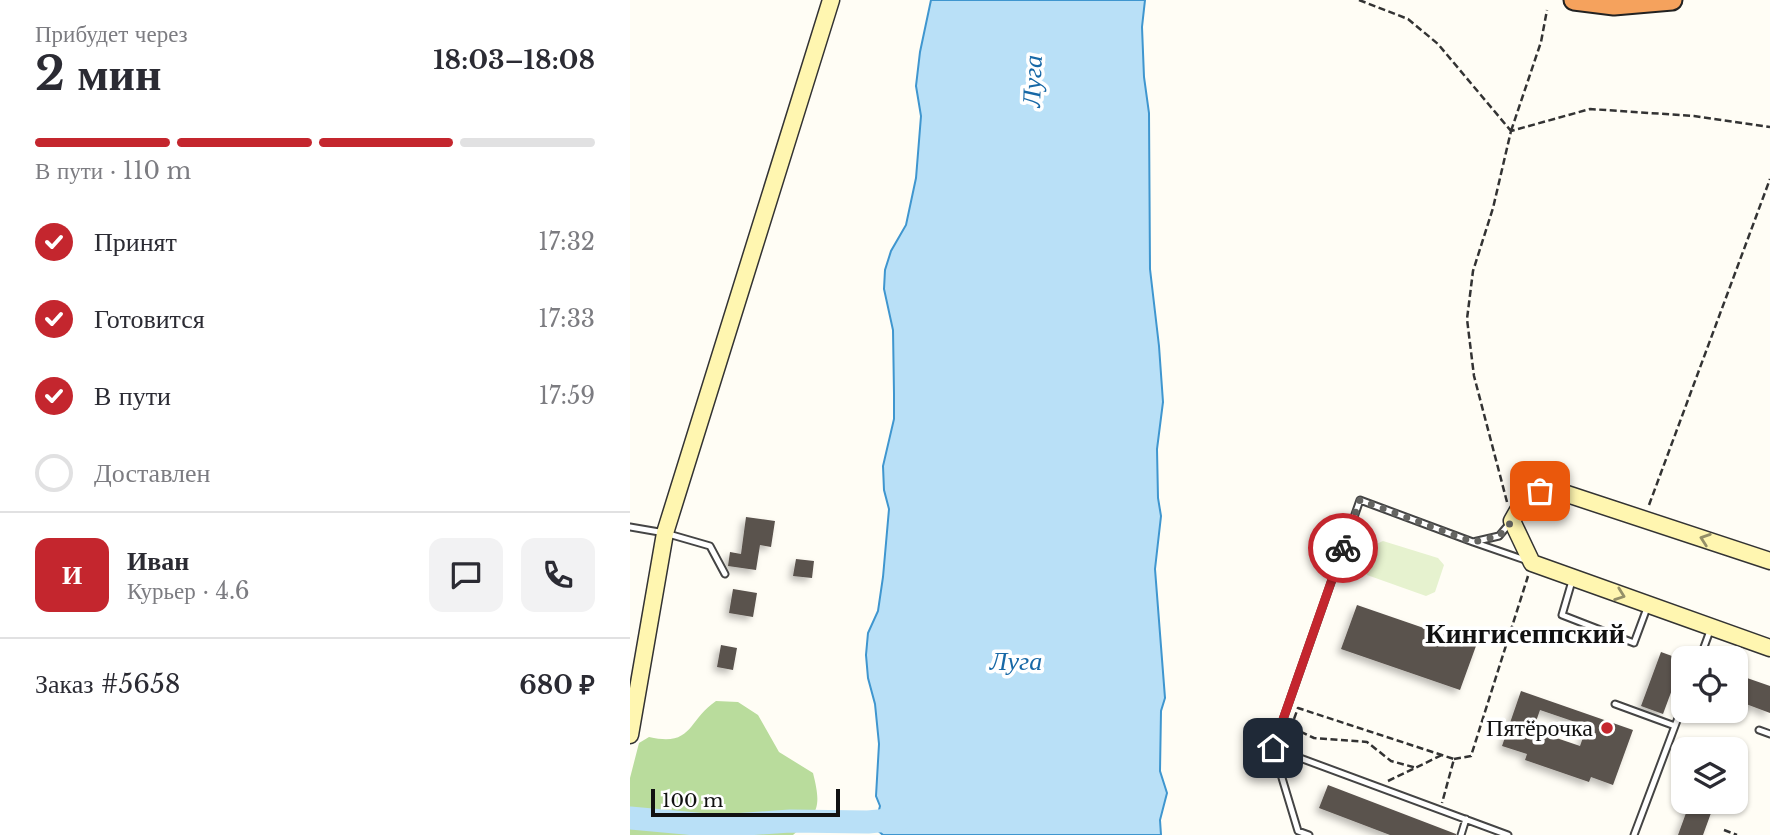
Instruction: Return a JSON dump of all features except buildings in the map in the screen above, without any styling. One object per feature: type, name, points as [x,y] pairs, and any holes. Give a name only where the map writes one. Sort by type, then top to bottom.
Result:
[{"type":"highway","points":[[1574,0],[1615,5],[1672,0]]},
{"type":"street","points":[[630,735],[665,533],[831,0]]},
{"type":"street","points":[[1770,561],[1558,491],[1540,491],[1527,496],[1512,521],[1532,563],[1770,648]]},
{"type":"lane","points":[[1309,835],[1298,831],[1273,748],[1360,500],[1532,563]]},
{"type":"lane","points":[[1473,542],[1499,536],[1512,521]]},
{"type":"lane","points":[[630,527],[665,533],[710,546],[725,575]]},
{"type":"lane","points":[[1573,578],[1562,615],[1634,643],[1648,605]]},
{"type":"lane","points":[[1704,646],[1711,627]]},
{"type":"lane","points":[[1615,704],[1675,726]]},
{"type":"lane","points":[[1634,835],[1676,723]]},
{"type":"lane","points":[[1759,730],[1770,734]]},
{"type":"lane","points":[[1273,748],[1508,835]]},
{"type":"lane","points":[[1461,835],[1466,820]]},
{"type":"path","points":[[1359,0],[1408,19],[1438,44],[1511,131]]},
{"type":"path","points":[[1512,521],[1474,376],[1467,319],[1473,271],[1493,208],[1511,131],[1541,42],[1546,10]]},
{"type":"path","points":[[1511,131],[1590,109],[1693,116],[1770,127]]},
{"type":"path","points":[[1644,518],[1770,179]]},
{"type":"path","points":[[1417,768],[1391,761],[1367,742],[1314,738],[1291,727],[1298,708],[1454,759],[1471,756],[1532,563]]},
{"type":"path","points":[[1377,787],[1442,755]]},
{"type":"path","points":[[1440,810],[1454,759]]},
{"type":"path","points":[[1724,830],[1737,835]]},
{"type":"green space","points":[[1383,541],[1438,558],[1444,565],[1435,592],[1426,596],[1367,575],[1364,570],[1376,544]]},
{"type":"green space","points":[[716,701],[738,702],[758,715],[779,752],[813,773],[817,801],[813,815],[793,835],[630,835],[630,778],[639,743],[649,737],[663,739],[682,735]]},
{"type":"water","name":"Луга","points":[[931,0],[1145,0],[1142,27],[1149,113],[1150,269],[1163,402],[1157,449],[1161,516],[1155,569],[1165,698],[1161,711],[1160,771],[1167,793],[1160,820],[1161,835],[883,835],[868,822],[878,814],[880,806],[876,796],[879,744],[866,655],[868,633],[878,611],[883,577],[889,509],[884,490],[883,466],[894,419],[893,330],[884,289],[885,270],[891,251],[906,225],[916,178],[921,116],[916,86]]},
{"type":"waterway","points":[[630,818],[718,826],[790,821],[868,822],[899,819]]},
{"type":"way so far","points":[[1343,548],[1360,500],[1473,542],[1499,536],[1527,496],[1540,491]]},
{"type":"place","name":"Пятёрочка","points":[[1607,728]]},
{"type":"district","name":"Кингисеппский","points":[[1525,633]]},
{"type":"route","points":[[1273,748],[1343,548]]}]
